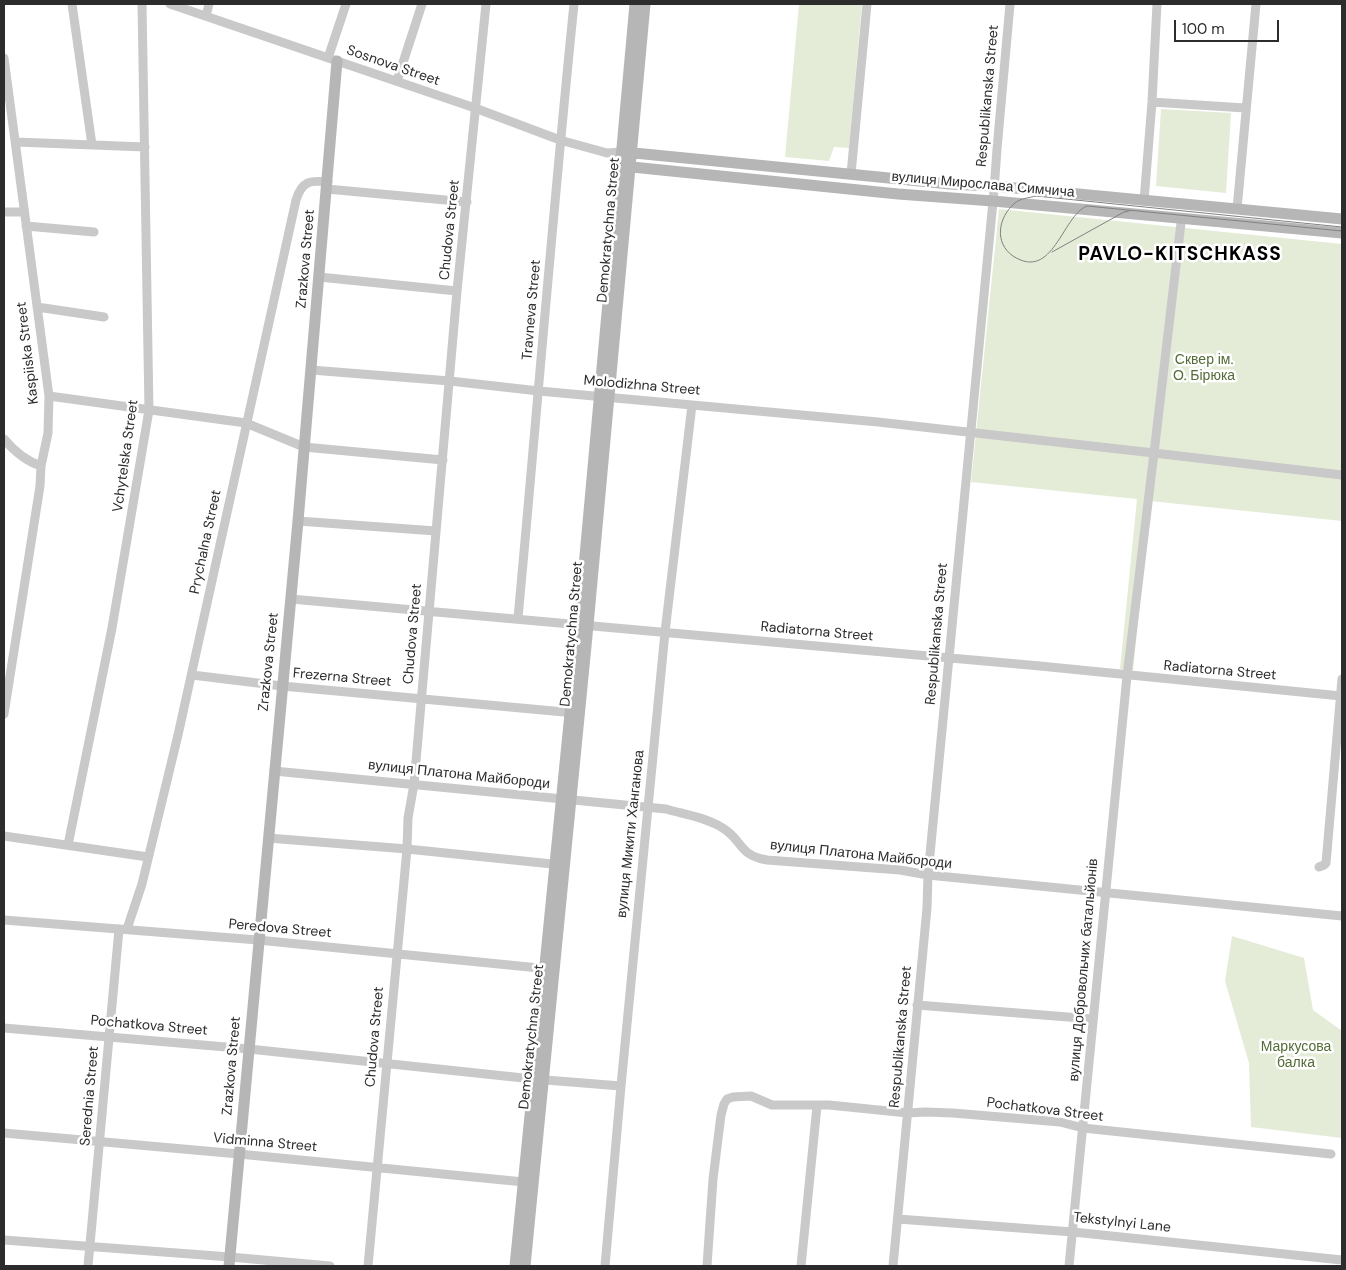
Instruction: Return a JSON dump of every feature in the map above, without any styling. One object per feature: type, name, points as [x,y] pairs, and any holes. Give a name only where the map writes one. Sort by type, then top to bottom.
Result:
[{"type":"street","points":[[72,4],[92,145]]},
{"type":"street","name":"Vchytelska Street","points":[[68,845],[112,628],[142,459],[148,410],[146,147],[142,4]]},
{"type":"street","name":"Sosnova Street","points":[[170,4],[475,108],[560,140],[607,153],[627,152]]},
{"type":"street","points":[[206,16],[209,4]]},
{"type":"street","name":"Zrazkova Street","points":[[229,1262],[328,186],[333,60],[346,4]]},
{"type":"street","points":[[397,81],[422,4]]},
{"type":"street","name":"Chudova Street","points":[[368,1266],[410,802],[414,784],[422,698],[457,291],[486,4]]},
{"type":"street","name":"Travneva Street","points":[[518,618],[560,140],[574,4]]},
{"type":"street","name":"Demokratychna Street","points":[[627,152],[635,4]]},
{"type":"street","name":"Demokratychna Street","points":[[525,1266],[538,1079],[584,624],[625,166],[645,4]]},
{"type":"street","points":[[851,174],[867,4]]},
{"type":"street","name":"Respublikanska Street","points":[[893,1266],[1010,4]]},
{"type":"street","points":[[1144,201],[1157,4]]},
{"type":"street","points":[[1237,209],[1256,4]]},
{"type":"street","name":"Kaspiiska Street","points":[[4,58],[7,119],[16,142],[49,396],[48,433],[7,673],[4,714]]},
{"type":"street","points":[[1152,102],[1245,108]]},
{"type":"street","points":[[16,142],[146,147]]},
{"type":"street","name":"вулиця Мирослава Симчича","points":[[627,152],[950,184],[994,186],[1342,219]]},
{"type":"street","name":"Sosnova Street","points":[[607,153],[625,166]]},
{"type":"street","name":"вулиця Мирослава Симчича","points":[[625,166],[898,194],[1342,233]]},
{"type":"street","name":"Prychalna Street","points":[[123,929],[142,884],[192,675],[298,193],[306,183],[312,181],[328,186],[467,202]]},
{"type":"street","points":[[4,212],[24,212]]},
{"type":"street","name":"вулиця Добровольчих батальйонів","points":[[1069,1266],[1127,676],[1181,223]]},
{"type":"street","points":[[26,226],[94,232]]},
{"type":"street","points":[[319,277],[457,291]]},
{"type":"street","points":[[37,307],[104,317]]},
{"type":"street","name":"Molodizhna Street","points":[[311,370],[450,381],[971,431],[1342,475]]},
{"type":"street","points":[[49,396],[246,423],[304,447],[443,460]]},
{"type":"street","name":"вулиця Микити Ханганова","points":[[605,1266],[647,807],[665,632],[692,405]]},
{"type":"street","points":[[4,439],[20,455],[41,466]]},
{"type":"street","points":[[298,521],[436,531]]},
{"type":"street","name":"Radiatorna Street","points":[[291,599],[1040,666],[1341,696]]},
{"type":"street","name":"Frezerna Street","points":[[192,675],[282,686],[575,713]]},
{"type":"street","points":[[1319,868],[1326,862],[1342,680]]},
{"type":"street","name":"вулиця Платона Майбороди","points":[[274,770],[666,808],[716,824],[730,832],[746,852],[754,858],[900,870],[928,875],[1342,916]]},
{"type":"street","points":[[4,836],[148,857]]},
{"type":"street","points":[[268,838],[407,849],[559,865]]},
{"type":"street","name":"Peredova Street","points":[[4,920],[258,940],[549,969]]},
{"type":"street","name":"Serednia Street","points":[[88,1266],[110,1037],[123,929]]},
{"type":"street","points":[[917,1005],[1093,1019]]},
{"type":"street","name":"Pochatkova Street","points":[[4,1028],[249,1048],[621,1086]]},
{"type":"street","name":"Demokratychna Street","points":[[515,1266],[538,1079]]},
{"type":"street","name":"Pochatkova Street","points":[[707,1266],[715,1154],[722,1108],[727,1099],[733,1097],[751,1096],[772,1105],[817,1106],[908,1113],[953,1113],[1060,1122],[1083,1128],[1331,1154]]},
{"type":"street","points":[[801,1266],[817,1106]]},
{"type":"street","name":"Vidminna Street","points":[[4,1133],[524,1182]]},
{"type":"street","name":"Tekstylnyi Lane","points":[[898,1219],[1073,1232],[1342,1260]]},
{"type":"street","points":[[4,1240],[90,1246],[229,1262],[330,1266]]},
{"type":"green space","points":[[799,4],[862,4],[849,148],[834,147],[829,161],[785,157]]},
{"type":"green space","points":[[1161,109],[1231,113],[1226,193],[1156,186]]},
{"type":"green space","name":"Сквер ім. О. Бірюка","points":[[999,209],[1342,244],[1342,521],[1150,501],[1133,670],[1120,669],[1137,499],[971,482]]},
{"type":"green space","name":"Маркусова балка","points":[[1232,936],[1304,958],[1313,1010],[1342,1031],[1342,1138],[1251,1127],[1249,1063],[1225,981]]},
{"type":"tram line","points":[[1342,227],[1036,196],[1017,201],[1005,215],[1000,230],[1003,244],[1007,251],[1027,262],[1038,261],[1047,254],[1078,212],[1087,206],[1342,231]]},
{"type":"tram line","points":[[1052,252],[1129,211]]},
{"type":"district","name":"PAVLO-KITSCHKASS","points":[[1180,255]]}]
